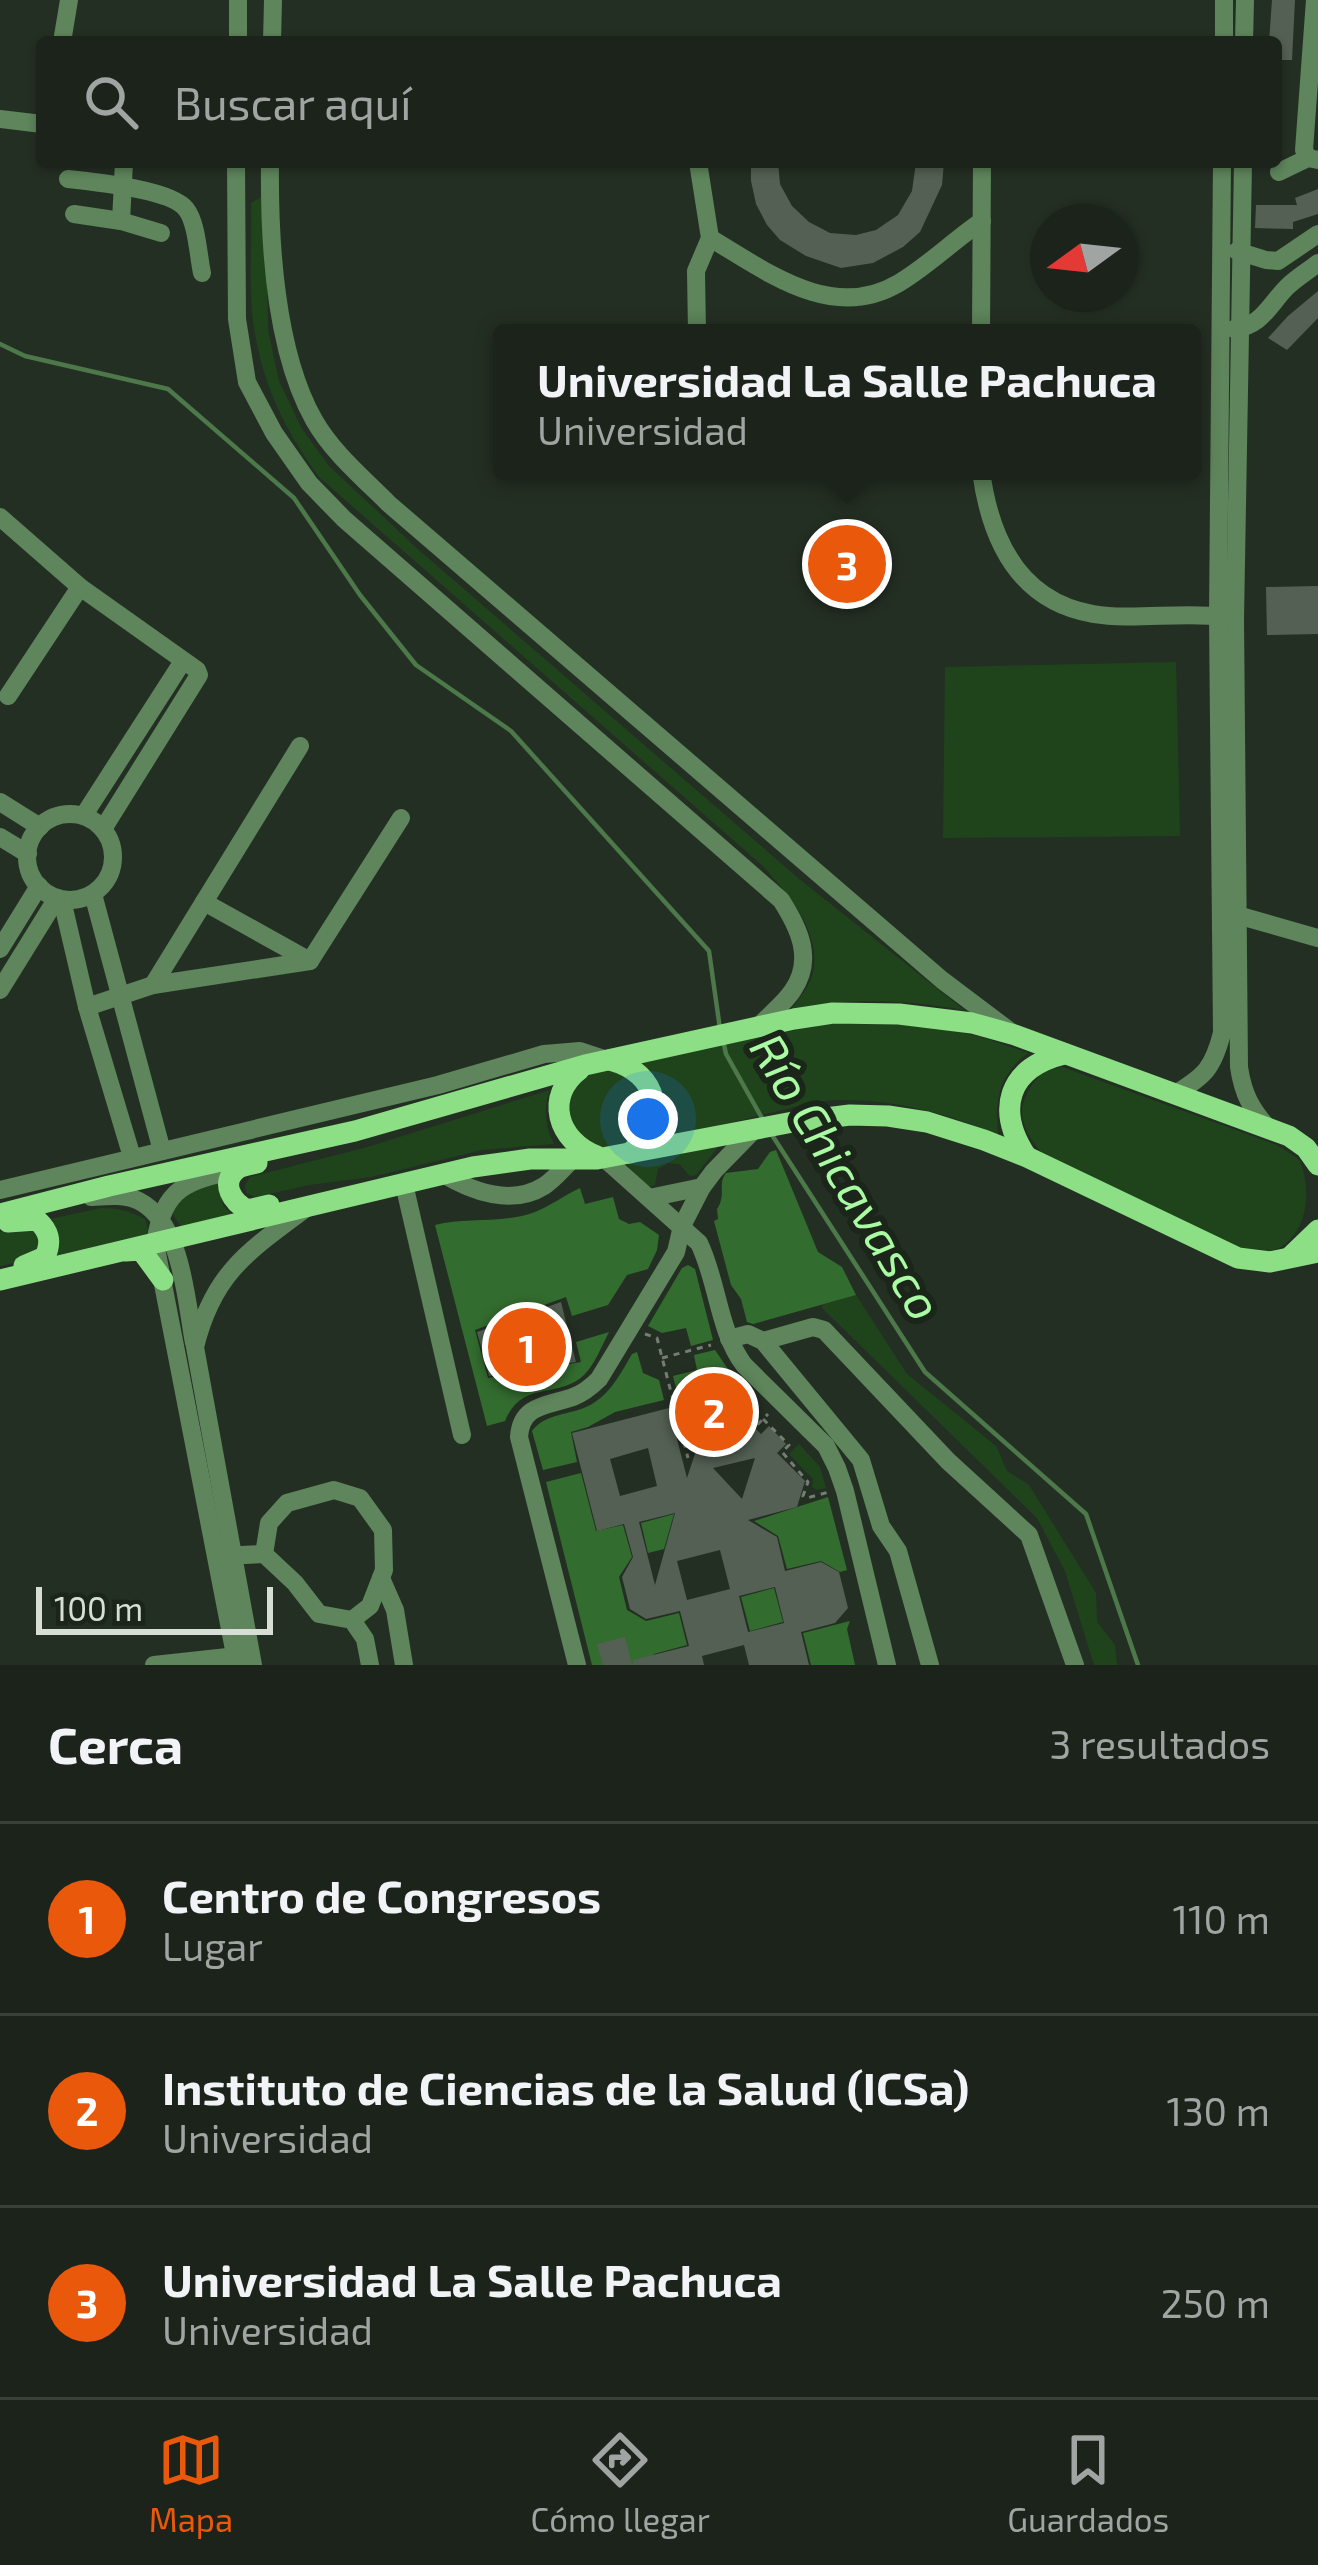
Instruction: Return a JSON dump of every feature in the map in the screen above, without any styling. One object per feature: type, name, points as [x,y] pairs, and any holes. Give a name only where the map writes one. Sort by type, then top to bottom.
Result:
[{"type":"main road","points":[[0,1214],[386,1110],[833,1013],[971,1023],[1015,1035],[1289,1136],[1318,1165]]},
{"type":"main road","points":[[1027,1157],[1013,1136],[1009,1119],[1014,1089],[1030,1067],[1065,1054]]},
{"type":"main road","points":[[604,1158],[577,1146],[560,1115],[569,1077],[596,1062],[629,1066],[651,1092],[655,1114],[640,1144],[629,1154]]},
{"type":"main road","points":[[373,1191],[308,1195],[248,1210],[230,1195],[230,1178],[237,1170],[350,1141],[386,1110]]},
{"type":"main road","points":[[0,1276],[443,1174],[530,1159],[604,1158],[793,1121],[850,1115],[927,1122],[984,1139],[1238,1258],[1255,1262],[1318,1252]]},
{"type":"main road","points":[[0,1224],[37,1220],[50,1246],[45,1257],[0,1276]]},
{"type":"main road","points":[[1289,1258],[1318,1230]]},
{"type":"main road","points":[[124,1251],[141,1250],[164,1280]]},
{"type":"street","points":[[63,36],[69,0]]},
{"type":"street","points":[[238,0],[238,36]]},
{"type":"street","points":[[272,36],[273,0]]},
{"type":"street","points":[[1224,0],[1224,36]]},
{"type":"street","points":[[1244,36],[1245,0]]},
{"type":"street","points":[[1279,172],[1313,159],[1304,150],[1315,0]]},
{"type":"street","points":[[0,119],[36,123]]},
{"type":"street","points":[[121,221],[124,168]]},
{"type":"street","points":[[748,1028],[794,989],[804,960],[800,930],[781,900],[344,519],[309,483],[274,433],[247,382],[237,319],[236,168],[270,169],[276,295],[297,385],[336,451],[389,504],[942,980],[1015,1035]]},
{"type":"street","points":[[698,324],[696,272],[710,238],[699,168]]},
{"type":"street","points":[[981,324],[982,168]]},
{"type":"street","points":[[1222,168],[1220,328],[1239,1067],[1251,1109],[1269,1129]]},
{"type":"street","points":[[1175,1094],[1208,1070],[1222,1034],[1226,618],[1242,328],[1244,168]]},
{"type":"street","points":[[68,179],[175,199],[188,211],[202,273]]},
{"type":"street","points":[[74,214],[161,233]]},
{"type":"street","points":[[710,238],[793,287],[859,296],[896,285],[982,221]]},
{"type":"street","points":[[1221,250],[1279,261],[1318,234]]},
{"type":"street","points":[[1279,261],[1287,287]]},
{"type":"street","points":[[1220,328],[1242,328],[1262,319],[1287,287],[1318,263]]},
{"type":"street","points":[[982,480],[999,544],[1024,579],[1053,601],[1094,614],[1226,618]]},
{"type":"street","points":[[0,517],[80,587],[197,670],[198,680],[103,829]]},
{"type":"street","points":[[8,696],[80,587]]},
{"type":"street","points":[[84,815],[183,661]]},
{"type":"street","points":[[153,986],[300,746]]},
{"type":"street","points":[[0,802],[40,827]]},
{"type":"street","points":[[84,815],[103,829],[112,845],[113,864],[106,881],[93,894],[76,901],[59,899],[39,886],[28,868],[28,854],[40,827],[57,816],[84,815]]},
{"type":"street","points":[[87,1007],[153,986],[310,961],[401,818]]},
{"type":"street","points":[[0,837],[28,854]]},
{"type":"street","points":[[0,949],[39,886]]},
{"type":"street","points":[[93,894],[162,1150]]},
{"type":"street","points":[[0,990],[59,899]]},
{"type":"street","points":[[59,899],[132,1157]]},
{"type":"street","points":[[204,902],[310,961]]},
{"type":"street","points":[[1237,915],[1318,938]]},
{"type":"street","points":[[0,1190],[162,1150],[386,1110]]},
{"type":"street","points":[[577,1665],[519,1437],[520,1424],[525,1414],[574,1397],[599,1379],[676,1252],[682,1226],[702,1187],[759,1128]]},
{"type":"street","points":[[604,1158],[699,1244],[708,1262],[724,1341],[826,1446],[844,1491],[887,1665]]},
{"type":"street","points":[[443,1174],[482,1194],[502,1196],[544,1186],[573,1159]]},
{"type":"street","points":[[159,1220],[182,1186],[237,1170]]},
{"type":"street","points":[[404,1184],[463,1435]]},
{"type":"street","points":[[650,1198],[702,1187]]},
{"type":"street","points":[[60,1198],[127,1197],[159,1220],[195,1348],[224,1555]]},
{"type":"street","points":[[195,1348],[210,1301],[230,1270],[310,1206]]},
{"type":"street","points":[[154,1665],[244,1660],[164,1280],[164,1241]]},
{"type":"street","points":[[763,1341],[813,1327],[824,1330],[948,1461],[1029,1535],[1075,1665]]},
{"type":"street","points":[[724,1341],[748,1334],[763,1341],[856,1452],[881,1526],[898,1551],[930,1665]]},
{"type":"street","points":[[264,1554],[269,1523],[287,1503],[334,1490],[360,1498],[383,1530],[384,1570],[370,1606],[352,1620]]},
{"type":"street","points":[[862,1560],[898,1551]]},
{"type":"street","points":[[224,1555],[264,1554],[319,1614],[352,1620],[365,1639],[370,1665]]},
{"type":"street","points":[[381,1578],[395,1610],[404,1665]]},
{"type":"street","points":[[869,1593],[908,1582]]},
{"type":"path","points":[[641,1332],[657,1338],[688,1458]]},
{"type":"path","points":[[662,1358],[724,1341]]},
{"type":"path","points":[[731,1400],[739,1376]]},
{"type":"path","points":[[676,1413],[731,1400]]},
{"type":"path","points":[[731,1400],[756,1426],[772,1409]]},
{"type":"path","points":[[683,1438],[699,1434],[707,1406]]},
{"type":"path","points":[[763,1419],[789,1445],[782,1452],[808,1482],[803,1496],[831,1492]]},
{"type":"green space","points":[[261,197],[266,203],[268,330],[279,381],[302,429],[329,466],[420,551],[798,878],[964,1010],[877,1001],[791,1010],[811,979],[812,939],[800,913],[764,867],[319,477],[278,409],[255,334],[251,203]]},
{"type":"green space","points":[[1176,662],[1180,836],[943,838],[945,667]]},
{"type":"green space","points":[[833,1023],[917,1024],[978,1036],[1028,1053],[1010,1070],[1001,1089],[998,1135],[908,1106],[837,1100],[657,1141],[663,1098],[638,1061]]},
{"type":"green space","points":[[1062,1067],[1277,1145],[1300,1161],[1305,1178],[1304,1213],[1289,1241],[1260,1253],[1240,1250],[1047,1158],[1024,1125],[1023,1104],[1044,1071]]},
{"type":"green space","points":[[606,1071],[633,1083],[645,1110],[633,1137],[606,1149],[579,1137],[567,1110],[579,1083]]},
{"type":"green space","points":[[550,1090],[546,1117],[554,1144],[482,1150],[371,1177],[255,1197],[246,1193],[250,1177],[364,1148]]},
{"type":"green space","points":[[725,1138],[696,1175],[668,1163],[658,1169],[655,1185],[648,1187],[622,1160]]},
{"type":"green space","points":[[776,1150],[818,1252],[842,1267],[856,1295],[753,1324],[747,1322],[741,1299],[731,1285],[714,1221],[726,1173],[758,1169]]},
{"type":"green space","points":[[219,1180],[223,1205],[234,1217],[183,1229],[170,1210],[179,1197]]},
{"type":"green space","points":[[580,1188],[585,1204],[613,1197],[619,1219],[640,1222],[659,1235],[657,1250],[648,1269],[627,1275],[608,1305],[572,1316],[566,1297],[475,1330],[488,1378],[581,1362],[576,1342],[609,1332],[595,1360],[575,1382],[521,1400],[505,1421],[487,1426],[435,1225],[523,1216]]},
{"type":"green space","points":[[101,1208],[145,1219],[145,1236],[53,1262],[50,1219]]},
{"type":"green space","points":[[17,1227],[32,1230],[39,1247],[27,1260],[0,1266],[0,1232]]},
{"type":"green space","points":[[688,1265],[695,1269],[713,1340],[691,1346],[686,1328],[662,1333],[648,1326]]},
{"type":"green space","points":[[856,1295],[907,1374],[996,1446],[1007,1471],[1029,1485],[1096,1593],[1097,1622],[1115,1645],[1117,1665],[1094,1665],[1065,1571],[1037,1518],[823,1309],[822,1305]]},
{"type":"green space","points":[[715,1350],[734,1378],[727,1397],[681,1407],[673,1376],[697,1370],[694,1355]]},
{"type":"green space","points":[[637,1352],[643,1373],[659,1380],[664,1400],[615,1412],[571,1432],[577,1462],[543,1470],[532,1431],[545,1420],[601,1397]]},
{"type":"green space","points":[[799,1444],[820,1467],[826,1488],[812,1487],[813,1479],[789,1454]]},
{"type":"green space","points":[[581,1473],[596,1531],[623,1525],[632,1557],[619,1577],[627,1610],[646,1621],[679,1613],[687,1645],[654,1654],[646,1665],[592,1665],[546,1482]]},
{"type":"green space","points":[[828,1497],[847,1570],[840,1572],[821,1561],[787,1569],[778,1536],[754,1521]]},
{"type":"green space","points":[[674,1514],[664,1549],[648,1553],[641,1523]]},
{"type":"green space","points":[[774,1588],[783,1622],[750,1631],[741,1597]]},
{"type":"green space","points":[[850,1621],[847,1629],[855,1665],[811,1665],[803,1633]]},
{"type":"building","points":[[1272,0],[1295,0],[1292,60],[1282,60],[1282,36],[1269,36]]},
{"type":"building","points":[[751,168],[779,168],[780,184],[792,206],[809,222],[830,233],[856,235],[876,230],[898,215],[912,191],[915,168],[943,168],[942,185],[920,232],[873,263],[841,268],[806,256],[780,240],[756,204]]},
{"type":"building","points":[[1318,189],[1318,214],[1293,222],[1293,229],[1255,228],[1256,205],[1297,205],[1295,198]]},
{"type":"building","points":[[1318,291],[1318,318],[1287,350],[1268,338],[1288,316]]},
{"type":"building","points":[[1318,586],[1318,634],[1267,635],[1266,587]]},
{"type":"building","points":[[561,1302],[576,1362],[489,1376],[477,1332]]},
{"type":"building","points":[[733,1406],[761,1434],[769,1426],[786,1444],[777,1453],[805,1481],[797,1507],[748,1520],[777,1537],[785,1571],[821,1562],[839,1572],[848,1608],[835,1623],[801,1632],[809,1665],[749,1665],[744,1645],[702,1656],[704,1665],[633,1665],[633,1660],[689,1646],[680,1611],[646,1619],[630,1609],[622,1577],[633,1557],[624,1524],[597,1531],[572,1433],[669,1408],[687,1478],[709,1411]],"holes":[[[648,1448],[657,1486],[620,1496],[610,1459]],[[755,1458],[742,1499],[713,1468]],[[675,1513],[655,1585],[639,1522]],[[720,1550],[730,1589],[687,1600],[677,1561]],[[775,1587],[784,1623],[748,1632],[739,1596]]]},
{"type":"building","points":[[625,1637],[632,1665],[603,1665],[597,1644]]},
{"type":"waterway","name":"Río Chicavasco","points":[[0,344],[25,356],[168,389],[294,498],[360,595],[416,665],[511,731],[709,951],[720,1029]]},
{"type":"waterway","name":"Río Chicavasco","points":[[723,1040],[763,1120]]},
{"type":"waterway","name":"Río Chicavasco","points":[[772,1135],[925,1372],[1086,1514],[1138,1665]]},
{"type":"place","name":"Universidad La Salle Pachuca","points":[[847,564]]},
{"type":"place","name":"Centro de Congresos","points":[[527,1347]]},
{"type":"place","name":"Instituto de Ciencias de la Salud (ICSa)","points":[[714,1412]]}]
